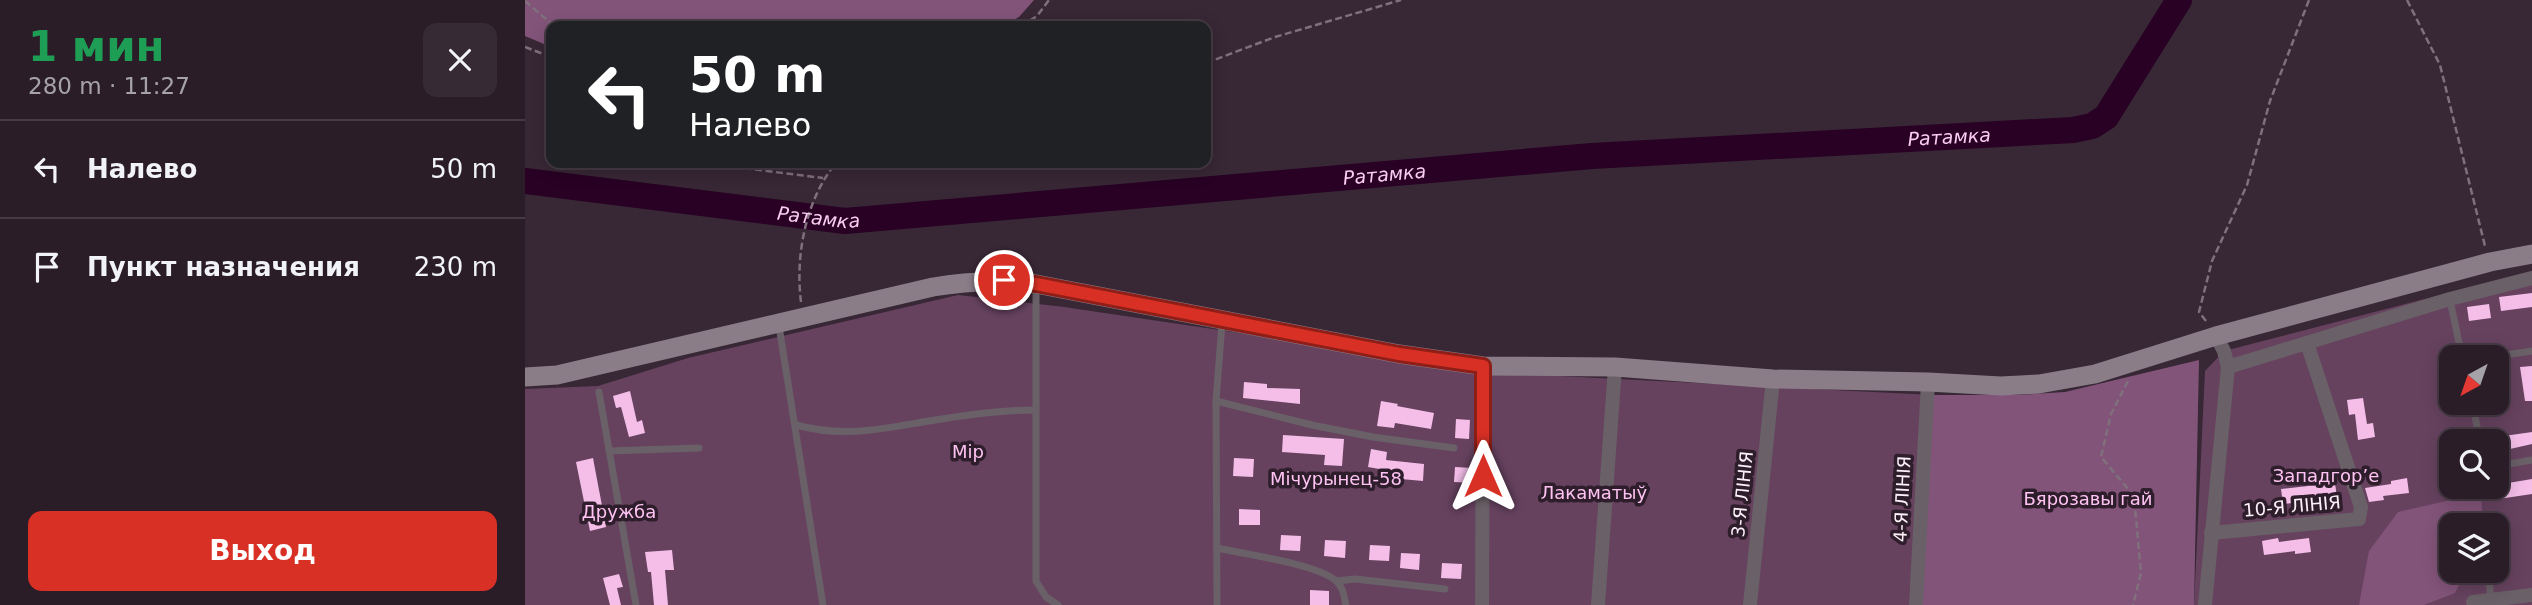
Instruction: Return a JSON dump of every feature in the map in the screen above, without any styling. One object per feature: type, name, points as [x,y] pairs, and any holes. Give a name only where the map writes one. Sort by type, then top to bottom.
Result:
[{"type":"street","points":[[525,377],[557,375],[804,316],[976,280],[1036,284],[1483,369],[1927,388],[2039,384],[2095,374],[2216,336],[2490,262],[2532,254]]},
{"type":"street","points":[[2228,367],[2450,299],[2532,278]]},
{"type":"street","points":[[2205,605],[2228,367],[2216,336]]},
{"type":"street","name":"10-Я ЛІНІЯ","points":[[2211,533],[2359,519],[2361,507],[2307,343]]},
{"type":"street","points":[[1482,605],[1483,369]]},
{"type":"street","points":[[1598,605],[1614,373]]},
{"type":"street","name":"3-Я ЛІНІЯ","points":[[1750,605],[1772,383]]},
{"type":"street","name":"4-Я ЛІНІЯ","points":[[1916,605],[1927,388]]},
{"type":"street","points":[[2473,602],[2532,595]]},
{"type":"lane","points":[[1036,284],[1036,581],[1046,597],[1058,605]]},
{"type":"lane","points":[[2450,299],[2460,345]]},
{"type":"lane","points":[[1217,605],[1216,401],[1222,319]]},
{"type":"lane","points":[[779,322],[823,605]]},
{"type":"lane","points":[[2509,354],[2532,351]]},
{"type":"lane","points":[[599,392],[636,605]]},
{"type":"lane","points":[[1216,401],[1325,428],[1454,448]]},
{"type":"lane","points":[[796,425],[817,431],[854,433],[1004,410],[1036,410]]},
{"type":"lane","points":[[609,451],[699,447]]},
{"type":"lane","points":[[2509,465],[2532,460]]},
{"type":"lane","points":[[1217,548],[1318,570],[1337,580],[1355,579],[1445,589]]},
{"type":"lane","points":[[1337,580],[1346,605]]},
{"type":"lane","points":[[2489,583],[2491,600]]},
{"type":"path","points":[[1029,21],[1037,16],[1049,0]]},
{"type":"path","points":[[1211,61],[1276,37],[1401,0]]},
{"type":"path","points":[[2216,336],[2199,312],[2212,261],[2247,185],[2270,101],[2309,0]]},
{"type":"path","points":[[2407,0],[2440,65],[2490,262]]},
{"type":"path","points":[[525,1],[548,21]]},
{"type":"path","points":[[525,47],[546,55]]},
{"type":"path","points":[[743,168],[823,178]]},
{"type":"path","points":[[804,316],[799,272],[802,242],[814,200],[823,178],[832,168]]},
{"type":"path","points":[[2133,605],[2141,573],[2134,496],[2101,457],[2111,414],[2140,360]]},
{"type":"green space","points":[[525,0],[1034,0],[1012,21],[546,21],[546,45],[525,36]]},
{"type":"green space","name":"Западгорʼе","points":[[2532,271],[2532,605],[2194,605],[2205,371],[2224,351]]},
{"type":"green space","points":[[958,295],[1064,307],[1479,372],[1933,395],[1920,605],[525,605],[525,389],[598,386],[688,358]]},
{"type":"green space","name":"Бярозавы гай","points":[[2199,360],[2194,605],[1920,605],[1933,395],[2065,392]]},
{"type":"green space","points":[[2455,499],[2481,499],[2482,513],[2439,513],[2439,583],[2460,583],[2455,593],[2424,605],[2359,605],[2369,551],[2398,512]]},
{"type":"building","points":[[2532,293],[2532,307],[2501,311],[2499,297]]},
{"type":"building","points":[[2489,304],[2491,318],[2469,321],[2467,307]]},
{"type":"building","points":[[2532,366],[2532,401],[2525,401],[2520,367]]},
{"type":"building","points":[[1244,382],[1267,384],[1267,388],[1300,389],[1300,404],[1243,398]]},
{"type":"building","points":[[630,391],[637,422],[642,420],[645,433],[629,437],[621,407],[616,408],[613,396]]},
{"type":"building","points":[[2363,398],[2367,424],[2373,423],[2375,437],[2358,440],[2355,414],[2349,415],[2347,400]]},
{"type":"building","points":[[1381,401],[1434,413],[1431,429],[1395,423],[1394,428],[1377,426]]},
{"type":"building","points":[[1456,419],[1470,420],[1469,439],[1455,438]]},
{"type":"building","points":[[2532,432],[2532,444],[2509,449],[2509,435]]},
{"type":"building","points":[[1283,435],[1344,439],[1342,466],[1324,465],[1325,455],[1282,452]]},
{"type":"building","points":[[1371,449],[1387,452],[1386,460],[1424,464],[1423,481],[1401,479],[1402,473],[1368,467]]},
{"type":"building","points":[[593,458],[606,527],[590,531],[576,462]]},
{"type":"building","points":[[1234,458],[1254,459],[1253,477],[1233,476]]},
{"type":"building","points":[[1455,467],[1473,468],[1473,483],[1454,482]]},
{"type":"building","points":[[2407,478],[2409,493],[2383,496],[2384,500],[2369,502],[2365,488],[2391,484],[2391,481]]},
{"type":"building","points":[[2532,479],[2532,494],[2509,497],[2509,483]]},
{"type":"building","points":[[2335,483],[2337,498],[2283,504],[2281,489]]},
{"type":"building","points":[[1239,509],[1260,510],[1260,525],[1239,525]]},
{"type":"building","points":[[1281,535],[1301,536],[1300,551],[1280,550]]},
{"type":"building","points":[[2278,538],[2279,542],[2309,538],[2311,552],[2264,555],[2262,541]]},
{"type":"building","points":[[1325,540],[1346,541],[1345,558],[1324,556]]},
{"type":"building","points":[[1370,545],[1390,546],[1389,561],[1369,560]]},
{"type":"building","points":[[672,550],[674,570],[665,570],[668,605],[654,605],[651,572],[648,572],[645,552]]},
{"type":"building","points":[[1401,553],[1420,554],[1419,570],[1400,568]]},
{"type":"building","points":[[1442,563],[1462,564],[1461,579],[1441,578]]},
{"type":"building","points":[[619,574],[623,587],[617,588],[621,605],[610,605],[603,578]]},
{"type":"building","points":[[1310,590],[1329,591],[1329,605],[1310,605]]},
{"type":"waterway","name":"Ратамка","points":[[525,181],[845,221],[1592,156],[2073,130],[2092,126],[2106,117],[2179,0]]},
{"type":"route","points":[[1004,280],[1399,354],[1483,366],[1483,476]]},
{"type":"park label","name":"Мір","points":[[968,451]]},
{"type":"park label","name":"Мічурынец-58","points":[[1336,478]]},
{"type":"park label","name":"Лакаматыў","points":[[1594,492]]},
{"type":"park label","name":"Дружба","points":[[619,511]]}]
